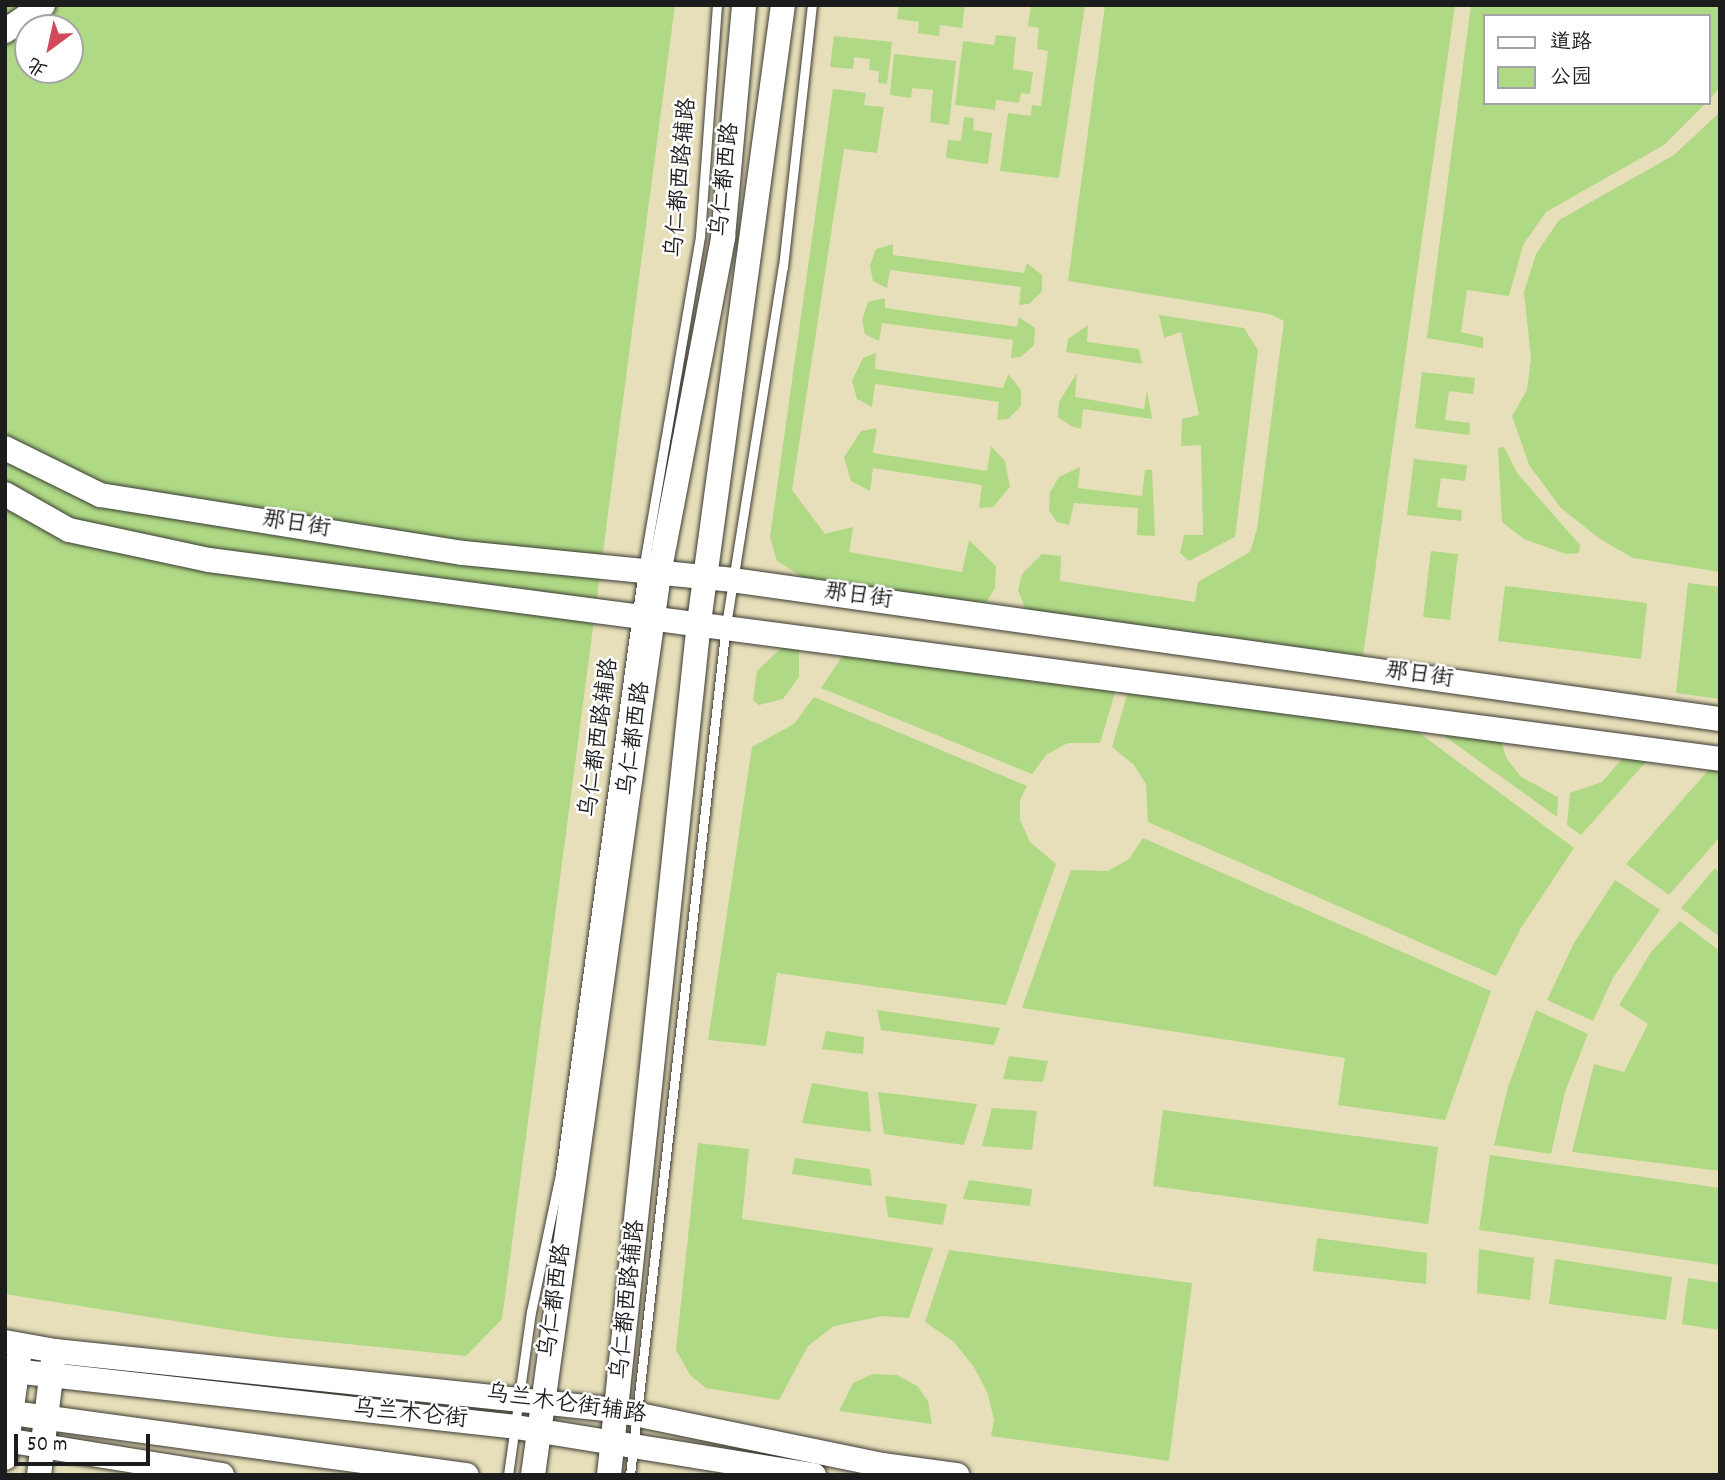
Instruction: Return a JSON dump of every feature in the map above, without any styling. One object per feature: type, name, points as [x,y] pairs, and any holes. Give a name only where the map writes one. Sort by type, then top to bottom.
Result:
[{"type":"street","points":[[5,31],[43,5]]},
{"type":"street","name":"乌仁都西路","points":[[533,1475],[528,1429],[651,572],[723,237],[744,5]]},
{"type":"street","name":"乌仁都西路","points":[[609,1475],[623,1445],[699,622],[783,5]]},
{"type":"street","name":"那日街","points":[[5,448],[100,495],[463,553],[732,580],[1720,719]]},
{"type":"street","name":"那日街","points":[[5,494],[69,530],[209,560],[726,625],[1720,759]]},
{"type":"street","points":[[13,1344],[6,1446],[44,1444],[222,1475]]},
{"type":"street","name":"乌兰木仑街辅路","points":[[13,1344],[55,1351],[532,1399],[626,1411],[775,1444],[957,1475]]},
{"type":"street","points":[[39,1475],[55,1351]]},
{"type":"street","name":"乌兰木仑街","points":[[11,1371],[51,1378],[528,1429],[814,1475]]},
{"type":"street","points":[[8,1412],[467,1475]]},
{"type":"lane","name":"乌仁都西路辅路","points":[[651,572],[700,236],[717,5]]},
{"type":"lane","name":"乌仁都西路辅路","points":[[626,1411],[732,580],[783,267],[812,5]]},
{"type":"lane","points":[[508,1475],[528,1429]]},
{"type":"lane","points":[[623,1445],[630,1475]]},
{"type":"green space","points":[[5,5],[675,5],[502,1319],[466,1356],[269,1336],[5,1294]]},
{"type":"green space","points":[[899,5],[965,5],[962,28],[940,25],[939,36],[918,33],[919,22],[897,19]]},
{"type":"green space","points":[[1031,5],[1085,5],[1059,178],[1000,171],[1008,113],[1031,116],[1032,105],[1041,106],[1048,51],[1037,49],[1039,28],[1028,26]]},
{"type":"green space","points":[[1105,5],[1455,5],[1363,656],[1026,610],[1018,590],[1022,574],[1042,554],[1061,556],[1060,581],[1195,602],[1198,582],[1250,552],[1257,529],[1284,321],[1270,314],[1068,281]]},
{"type":"green space","points":[[1471,5],[1720,5],[1720,87],[1711,98],[1711,14],[1484,14],[1484,105],[1704,105],[1664,145],[1546,212],[1523,245],[1509,296],[1467,290],[1461,332],[1483,337],[1483,348],[1427,338]]},
{"type":"green space","points":[[996,35],[1016,37],[1013,69],[1033,72],[1030,94],[1021,93],[1019,103],[996,100],[995,110],[955,105],[963,41],[994,45]]},
{"type":"green space","points":[[834,36],[892,42],[887,84],[878,83],[879,71],[869,70],[870,59],[854,57],[853,69],[830,67]]},
{"type":"green space","points":[[894,54],[956,61],[949,125],[930,122],[933,90],[912,88],[911,98],[890,95]]},
{"type":"green space","points":[[833,89],[866,93],[864,105],[884,107],[877,153],[844,149],[792,490],[825,534],[853,527],[849,552],[962,572],[969,540],[996,566],[995,588],[985,605],[804,578],[777,561],[770,537]]},
{"type":"green space","points":[[1720,112],[1720,572],[1633,558],[1600,539],[1561,508],[1529,465],[1512,416],[1527,390],[1531,358],[1524,292],[1536,254],[1559,220],[1674,155]]},
{"type":"green space","points":[[964,117],[974,118],[973,130],[992,133],[988,164],[946,158],[948,140],[961,141]]},
{"type":"green space","points":[[893,244],[893,255],[1024,273],[1027,263],[1042,275],[1042,291],[1029,304],[1019,305],[1021,287],[890,270],[887,288],[873,281],[870,266],[876,249]]},
{"type":"green space","points":[[885,298],[885,308],[1017,327],[1019,317],[1035,328],[1034,345],[1021,357],[1011,358],[1013,340],[882,323],[879,341],[865,334],[862,320],[868,302]]},
{"type":"green space","points":[[1159,315],[1244,328],[1258,350],[1235,537],[1189,561],[1180,553],[1184,535],[1203,535],[1201,445],[1181,446],[1182,419],[1199,415],[1181,332],[1164,338]]},
{"type":"green space","points":[[1088,325],[1087,342],[1139,349],[1142,364],[1066,352],[1068,339]]},
{"type":"green space","points":[[876,353],[875,369],[1003,388],[1008,374],[1021,390],[1021,406],[1008,419],[997,420],[999,402],[875,384],[872,407],[857,399],[852,381],[863,358]]},
{"type":"green space","points":[[1422,372],[1475,378],[1473,394],[1449,391],[1445,420],[1470,423],[1469,435],[1415,428]]},
{"type":"green space","points":[[1077,373],[1075,397],[1144,409],[1147,390],[1152,419],[1083,409],[1081,429],[1071,426],[1058,417],[1059,402]]},
{"type":"green space","points":[[877,428],[873,453],[987,471],[991,446],[1005,461],[1010,487],[993,507],[979,508],[982,485],[873,468],[870,491],[851,481],[844,457],[861,431]]},
{"type":"green space","points":[[1504,447],[1517,473],[1580,545],[1579,553],[1566,554],[1524,539],[1502,522],[1498,448]]},
{"type":"green space","points":[[1414,459],[1467,465],[1465,481],[1441,478],[1437,507],[1462,510],[1461,521],[1407,515]]},
{"type":"green space","points":[[1080,467],[1078,488],[1142,496],[1145,470],[1152,470],[1155,536],[1137,535],[1138,508],[1074,503],[1069,525],[1057,522],[1049,511],[1050,492],[1059,477]]},
{"type":"green space","points":[[1431,551],[1458,554],[1450,620],[1423,617]]},
{"type":"green space","points":[[1688,583],[1720,587],[1720,699],[1676,693]]},
{"type":"green space","points":[[1505,586],[1647,603],[1641,659],[1498,641]]},
{"type":"green space","points":[[799,644],[799,677],[783,699],[759,705],[753,700],[757,671],[783,646]]},
{"type":"green space","points":[[848,648],[1117,686],[1100,743],[1068,743],[1047,754],[1032,774],[821,688]]},
{"type":"green space","points":[[1129,688],[1410,726],[1574,848],[1521,928],[1496,976],[1148,822],[1146,784],[1134,765],[1112,747]]},
{"type":"green space","points":[[814,697],[1027,786],[1020,800],[1020,820],[1030,842],[1056,864],[1006,1005],[777,973],[766,1046],[708,1040],[752,747],[794,724]]},
{"type":"green space","points":[[1429,725],[1499,736],[1507,759],[1521,777],[1558,797],[1557,817]]},
{"type":"green space","points":[[1628,752],[1652,755],[1581,835],[1567,825],[1570,793],[1602,782]]},
{"type":"green space","points":[[1713,765],[1720,765],[1720,837],[1669,895],[1626,864]]},
{"type":"green space","points":[[1143,838],[1491,991],[1445,1120],[1338,1105],[1345,1058],[1022,1008],[1071,870],[1108,871],[1129,859]]},
{"type":"green space","points":[[1715,868],[1720,874],[1720,937],[1681,908]]},
{"type":"green space","points":[[1615,880],[1660,910],[1613,978],[1593,1021],[1547,1000],[1574,943]]},
{"type":"green space","points":[[1680,921],[1720,951],[1720,1171],[1572,1152],[1594,1064],[1624,1072],[1648,1024],[1619,1005],[1651,952]]},
{"type":"green space","points":[[877,1010],[1000,1028],[994,1045],[881,1030]]},
{"type":"green space","points":[[1536,1010],[1588,1034],[1565,1092],[1551,1154],[1494,1145],[1508,1087]]},
{"type":"green space","points":[[826,1031],[864,1037],[863,1054],[822,1049]]},
{"type":"green space","points":[[1009,1056],[1048,1061],[1043,1082],[1003,1079]]},
{"type":"green space","points":[[812,1083],[868,1092],[871,1132],[802,1123]]},
{"type":"green space","points":[[878,1092],[977,1104],[964,1145],[884,1134]]},
{"type":"green space","points":[[992,1108],[1037,1111],[1032,1150],[982,1146]]},
{"type":"green space","points":[[1163,1110],[1438,1147],[1428,1224],[1153,1186]]},
{"type":"green space","points":[[698,1143],[749,1149],[742,1219],[933,1248],[909,1318],[883,1316],[834,1326],[808,1346],[779,1400],[706,1388],[690,1375],[676,1350]]},
{"type":"green space","points":[[1490,1155],[1720,1188],[1720,1265],[1479,1230]]},
{"type":"green space","points":[[795,1158],[870,1169],[872,1186],[792,1174]]},
{"type":"green space","points":[[969,1180],[1032,1189],[1030,1206],[963,1199]]},
{"type":"green space","points":[[885,1196],[947,1204],[943,1225],[888,1217]]},
{"type":"green space","points":[[1317,1238],[1427,1253],[1426,1284],[1313,1271]]},
{"type":"green space","points":[[1479,1249],[1534,1258],[1530,1300],[1477,1293]]},
{"type":"green space","points":[[949,1250],[1192,1283],[1169,1461],[991,1436],[994,1420],[988,1394],[974,1367],[953,1341],[925,1322]]},
{"type":"green space","points":[[1555,1259],[1672,1277],[1666,1320],[1549,1304]]},
{"type":"green space","points":[[1688,1278],[1720,1283],[1720,1330],[1682,1324]]},
{"type":"green space","points":[[873,1374],[897,1375],[917,1386],[928,1401],[932,1424],[839,1411],[853,1383]]}]
